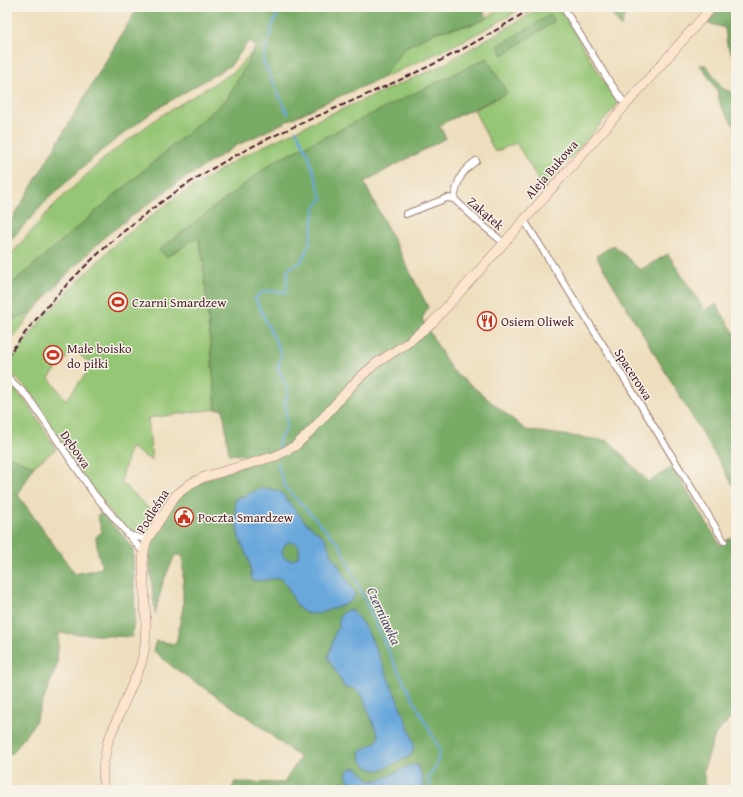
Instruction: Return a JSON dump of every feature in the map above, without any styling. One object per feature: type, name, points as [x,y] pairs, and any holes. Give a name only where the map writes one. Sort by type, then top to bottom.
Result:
[{"type":"street","points":[[563,7],[625,104]]},
{"type":"street","name":"Aleja Bukowa","points":[[406,344],[439,316],[712,7]]},
{"type":"street","name":"Zakątek","points":[[454,199],[460,176],[464,170],[476,162]]},
{"type":"street","name":"Zakątek","points":[[406,214],[447,198],[454,199],[504,243]]},
{"type":"street","name":"Spacerowa","points":[[524,220],[629,386],[724,541]]},
{"type":"street","name":"Podleśna","points":[[103,790],[103,766],[108,741],[141,664],[145,646],[146,621],[143,564],[147,540],[169,505],[184,488],[204,478],[276,456],[291,449],[312,430],[356,381],[375,364],[406,344]]},
{"type":"street","name":"Dębowa","points":[[7,376],[28,397],[94,494],[144,553]]},
{"type":"street","points":[[127,534],[147,540]]},
{"type":"green space","points":[[138,7],[481,7],[487,18],[474,24],[436,32],[404,48],[382,78],[322,104],[236,146],[171,187],[108,234],[68,273],[32,313],[7,320],[7,288],[227,99],[256,47],[249,41],[231,65],[155,110],[102,150],[49,198],[7,244],[8,226]]},
{"type":"green space","points":[[506,7],[524,7],[436,54],[382,78],[404,48],[436,32],[474,24]]},
{"type":"green space","points":[[542,7],[559,7],[618,104],[544,188],[516,143],[495,152],[474,110],[506,93],[273,162],[167,257],[198,236],[203,258],[216,409],[148,418],[152,461],[130,447],[121,482],[160,519],[147,540],[127,534],[64,451],[32,394],[7,369],[7,365],[45,315],[116,243],[175,198],[241,157],[324,117],[441,66]],"holes":[[[74,349],[92,366],[66,400],[49,378]]]},
{"type":"green space","points":[[607,7],[627,7],[621,27]]},
{"type":"green space","points":[[721,7],[736,7],[736,61],[727,45],[725,28],[707,23]]},
{"type":"green space","points":[[550,15],[555,21],[503,55],[498,46]]},
{"type":"green space","points":[[256,47],[227,99],[7,288],[7,259],[52,207],[108,155],[159,117],[235,71]]},
{"type":"green space","points":[[487,58],[507,93],[439,125],[446,138],[364,182],[428,307],[422,319],[451,369],[526,430],[609,441],[648,482],[673,467],[720,545],[736,534],[736,712],[715,735],[703,772],[707,790],[231,790],[235,782],[284,783],[300,758],[256,723],[173,667],[153,650],[156,641],[176,644],[183,607],[183,556],[175,555],[163,582],[155,614],[147,540],[184,488],[254,462],[245,455],[229,454],[223,409],[216,409],[203,258],[198,237],[167,257],[159,250],[273,162]]},
{"type":"green space","points":[[700,65],[706,65],[723,89],[732,92],[736,98],[736,128],[721,107],[717,90]]},
{"type":"green space","points":[[614,245],[640,270],[668,254],[705,311],[716,304],[736,336],[736,490],[596,256]]},
{"type":"green space","points":[[32,313],[7,346],[7,320]]},
{"type":"green space","points":[[7,382],[28,405],[56,449],[34,466],[7,456]]},
{"type":"green space","points":[[7,456],[34,466],[18,495],[75,574],[102,568],[96,537],[102,531],[97,516],[100,513],[123,535],[133,550],[135,614],[132,637],[59,633],[57,665],[35,722],[12,754],[7,754]]},
{"type":"water","points":[[265,488],[280,491],[305,522],[325,538],[332,555],[355,593],[351,601],[319,613],[306,613],[297,606],[285,583],[280,578],[255,581],[252,580],[249,560],[239,538],[235,501],[240,497],[245,498],[249,493]],"holes":[[[289,542],[296,543],[300,548],[298,557],[292,560],[284,558],[282,551],[285,544]]]},
{"type":"water","points":[[346,610],[352,610],[367,630],[407,723],[414,743],[413,751],[410,756],[381,770],[371,769],[360,757],[361,751],[375,743],[379,737],[361,693],[352,688],[345,688],[328,658],[336,630],[339,627],[340,617]]},
{"type":"water","points":[[417,765],[422,777],[424,790],[356,790],[346,774],[351,768],[357,768],[371,781],[383,779],[409,766]]},
{"type":"waterway","name":"Czerniawka","points":[[281,7],[273,24],[263,61],[288,114]]},
{"type":"waterway","name":"Czerniawka","points":[[279,448],[279,439],[287,428],[285,404],[288,390],[278,368],[281,353],[255,298],[264,291],[286,292],[288,269],[301,262],[310,242],[315,208],[322,199],[308,154],[296,130]]},
{"type":"waterway","name":"Czerniawka","points":[[278,462],[278,467],[285,487],[339,544],[396,667],[440,750],[436,767],[428,777],[431,790]]},
{"type":"railway","points":[[7,357],[56,296],[83,268],[142,217],[206,172],[258,144],[443,60],[533,7]]},
{"type":"place","name":"Czarni Smardzew","points":[[118,302]]},
{"type":"place","name":"Osiem Oliwek","points":[[487,321]]},
{"type":"place","name":"Małe boisko do piłki","points":[[53,355]]},
{"type":"place","name":"Poczta Smardzew","points":[[184,517]]}]
